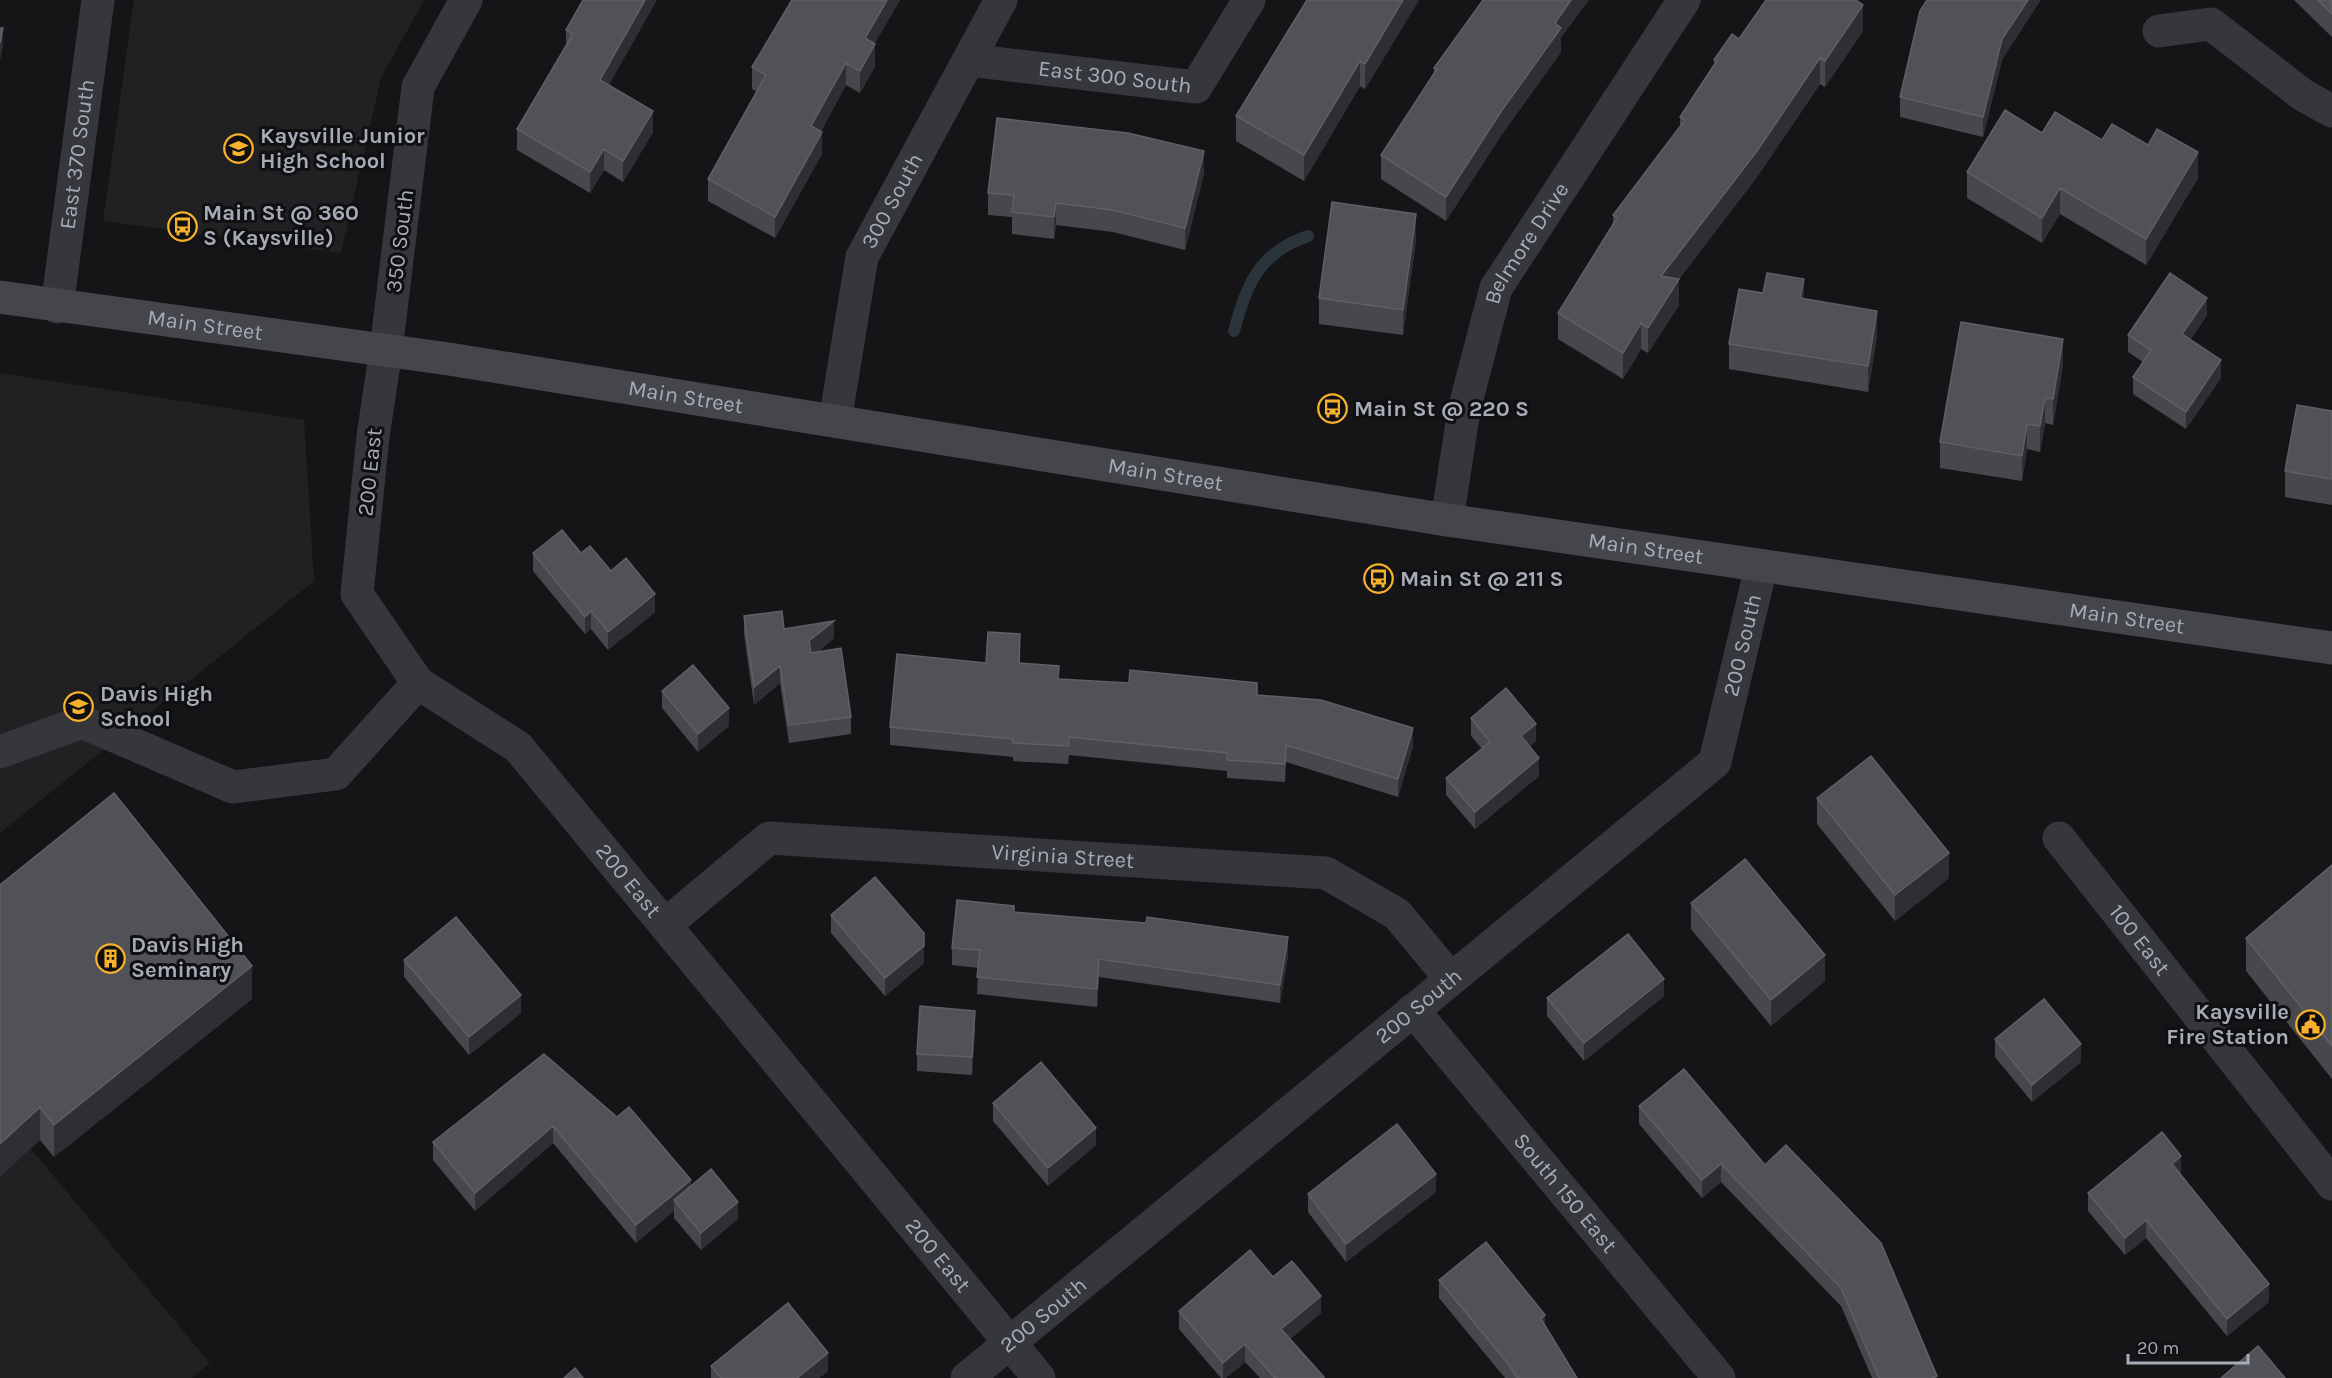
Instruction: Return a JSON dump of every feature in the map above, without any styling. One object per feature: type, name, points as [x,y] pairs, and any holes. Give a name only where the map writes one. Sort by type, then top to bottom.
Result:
[{"type":"main road","name":"Main Street","points":[[0,297],[57,307],[386,350],[1447,520],[2332,648]]},
{"type":"street","name":"East 370 South","points":[[57,307],[98,0]]},
{"type":"street","name":"350 South","points":[[386,350],[418,87],[466,0]]},
{"type":"street","name":"300 South","points":[[835,421],[862,257],[1001,0]]},
{"type":"street","name":"East 300 South","points":[[969,60],[1196,87],[1249,0]]},
{"type":"street","name":"Belmore Drive","points":[[1447,520],[1464,410],[1496,288],[1684,0]]},
{"type":"street","points":[[2158,31],[2211,24],[2303,95],[2332,111]]},
{"type":"street","name":"200 East","points":[[386,350],[373,436],[357,594],[418,683],[518,747],[1039,1378]]},
{"type":"street","name":"200 South","points":[[967,1378],[1714,762],[1761,567]]},
{"type":"street","points":[[0,752],[82,722],[233,787],[336,774],[418,683]]},
{"type":"street","name":"Virginia Street","points":[[665,925],[769,838],[1326,873],[1397,914],[1451,980]]},
{"type":"street","name":"100 East","points":[[2059,838],[2332,1184]]},
{"type":"street","name":"South 150 East","points":[[1413,1010],[1719,1378]]},
{"type":"shaded area","name":"Kaysville Junior High School","points":[[134,0],[424,0],[381,78],[341,253],[103,221]]},
{"type":"shaded area","name":"Davis High School","points":[[0,373],[304,420],[314,581],[0,833]]},
{"type":"shaded area","points":[[0,1112],[210,1363],[192,1378],[0,1378]]},
{"type":"building","points":[[583,0],[645,0],[600,80],[653,111],[623,161],[604,149],[590,172],[517,129],[573,34],[566,30]]},
{"type":"building","points":[[792,0],[887,0],[865,38],[875,44],[860,71],[846,63],[811,126],[822,132],[775,217],[708,179],[766,75],[752,67]]},
{"type":"building","points":[[1307,0],[1403,0],[1365,64],[1360,61],[1304,155],[1236,116]]},
{"type":"building","points":[[1483,0],[1571,0],[1555,23],[1561,28],[1500,113],[1446,197],[1381,155],[1437,69],[1434,68]]},
{"type":"building","points":[[1766,0],[1856,0],[1863,5],[1825,61],[1820,58],[1757,151],[1661,276],[1679,279],[1648,328],[1641,323],[1623,353],[1558,313],[1617,218],[1613,215],[1685,120],[1680,117],[1716,62],[1714,60],[1732,34],[1739,39]]},
{"type":"building","points":[[1927,0],[2028,0],[2002,39],[1983,117],[1900,97],[1920,11]]},
{"type":"building","points":[[2318,0],[2332,0],[2332,14]]},
{"type":"building","points":[[2005,110],[2042,133],[2055,112],[2102,140],[2112,124],[2148,145],[2157,129],[2198,152],[2146,239],[2060,188],[2042,218],[1967,172]]},
{"type":"building","points":[[997,118],[1128,133],[1204,151],[1185,228],[1113,210],[1056,203],[1054,217],[1012,212],[1014,195],[988,193]]},
{"type":"building","points":[[1332,202],[1416,214],[1403,310],[1319,298]]},
{"type":"building","points":[[1767,273],[1804,279],[1800,298],[1877,311],[1868,366],[1729,344],[1739,289],[1763,293]]},
{"type":"building","points":[[2170,273],[2207,298],[2182,334],[2221,360],[2186,412],[2133,377],[2151,350],[2128,335]]},
{"type":"building","points":[[1961,322],[2063,339],[2053,399],[2045,398],[2040,426],[2027,424],[2022,456],[1940,442]]},
{"type":"building","points":[[2297,405],[2332,411],[2332,479],[2285,471]]},
{"type":"building","points":[[562,530],[581,553],[590,546],[611,571],[626,558],[655,594],[608,632],[591,611],[585,617],[533,553]]},
{"type":"building","points":[[782,611],[784,629],[834,621],[809,641],[811,653],[841,648],[851,717],[789,725],[780,666],[754,687],[744,616]]},
{"type":"building","points":[[988,632],[1020,634],[1019,663],[1059,666],[1058,679],[1129,683],[1130,670],[1257,683],[1257,695],[1321,700],[1413,728],[1398,779],[1286,745],[1285,764],[1227,760],[1227,753],[1069,737],[1068,746],[1013,743],[1013,739],[890,727],[897,654],[986,663]]},
{"type":"building","points":[[693,665],[729,708],[698,734],[662,691]]},
{"type":"building","points":[[1506,688],[1536,724],[1521,736],[1539,758],[1475,812],[1446,778],[1490,742],[1471,718]]},
{"type":"building","points":[[1871,756],[1949,853],[1895,895],[1817,798]]},
{"type":"building","name":"Davis High Seminary","points":[[114,793],[252,966],[54,1125],[40,1107],[0,1144],[0,885]]},
{"type":"building","points":[[1745,859],[1825,955],[1771,1000],[1691,903]]},
{"type":"building","name":"Kaysville Fire Station","points":[[2332,865],[2332,1046],[2246,938]]},
{"type":"building","points":[[875,877],[924,933],[924,946],[885,978],[831,915]]},
{"type":"building","points":[[957,900],[1014,906],[1014,912],[1146,923],[1147,917],[1288,937],[1280,985],[1099,959],[1097,989],[977,977],[980,950],[952,948]]},
{"type":"building","points":[[456,917],[521,995],[469,1037],[404,960]]},
{"type":"building","points":[[1628,934],[1664,979],[1584,1043],[1547,998]]},
{"type":"building","points":[[2044,999],[2081,1044],[2032,1085],[1995,1039]]},
{"type":"building","points":[[920,1006],[975,1011],[972,1057],[917,1054]]},
{"type":"building","points":[[544,1054],[617,1117],[629,1107],[691,1180],[636,1225],[553,1126],[475,1193],[433,1142]]},
{"type":"building","points":[[1041,1062],[1096,1128],[1048,1168],[993,1103]]},
{"type":"building","points":[[1684,1069],[1765,1165],[1786,1145],[1881,1243],[1937,1376],[1932,1378],[1879,1378],[1841,1288],[1721,1164],[1702,1180],[1639,1106]]},
{"type":"building","points":[[1397,1124],[1436,1174],[1346,1244],[1308,1194]]},
{"type":"building","points":[[2162,1132],[2181,1156],[2172,1164],[2269,1284],[2227,1319],[2146,1220],[2125,1238],[2088,1193]]},
{"type":"building","points":[[711,1169],[738,1202],[701,1233],[674,1200]]},
{"type":"building","points":[[1486,1242],[1545,1315],[1541,1319],[1577,1378],[1517,1378],[1510,1366],[1439,1280]]},
{"type":"building","points":[[1250,1250],[1273,1277],[1292,1261],[1321,1296],[1281,1329],[1323,1378],[1275,1378],[1245,1344],[1223,1363],[1179,1311]]},
{"type":"building","points":[[788,1303],[828,1353],[797,1378],[721,1378],[711,1366]]},
{"type":"building","points":[[2258,1346],[2285,1378],[2221,1378]]},
{"type":"building","points":[[575,1368],[583,1378],[564,1378]]},
{"type":"waterway","points":[[1234,331],[1250,284],[1266,261],[1291,243],[1308,236]]},
{"type":"place","name":"Kaysville Junior High School","points":[[239,149]]},
{"type":"place","name":"Main St @ 360 S (Kaysville)","points":[[182,226]]},
{"type":"place","name":"Main St @ 220 S","points":[[1333,409]]},
{"type":"place","name":"Main St @ 211 S","points":[[1379,579]]},
{"type":"place","name":"Davis High School","points":[[79,707]]},
{"type":"place","name":"Davis High Seminary","points":[[110,958]]},
{"type":"place","name":"Kaysville Fire Station","points":[[2310,1025]]}]
